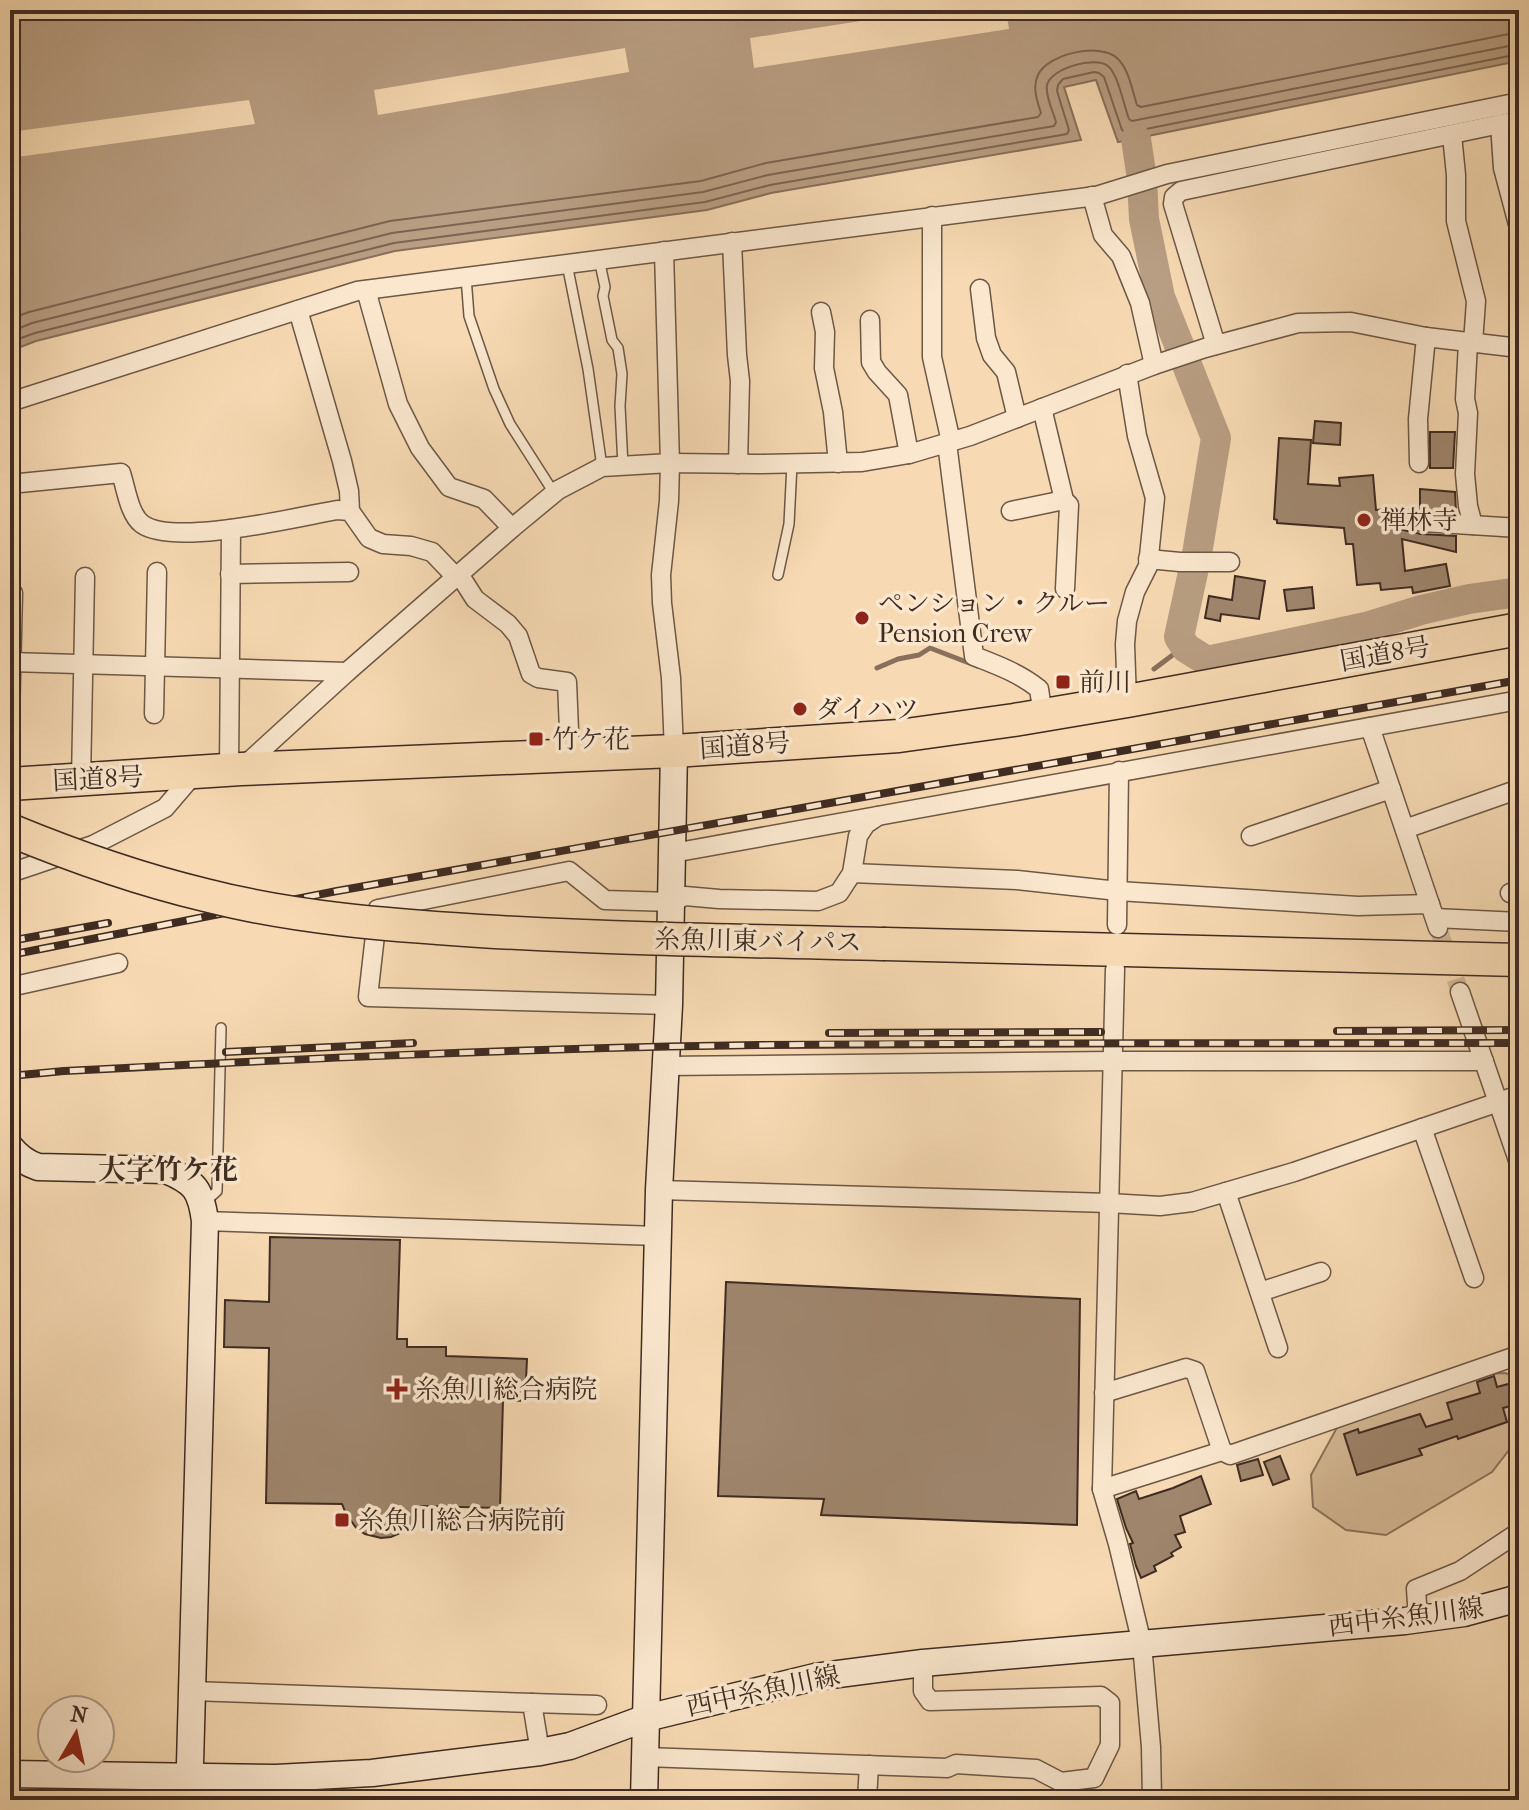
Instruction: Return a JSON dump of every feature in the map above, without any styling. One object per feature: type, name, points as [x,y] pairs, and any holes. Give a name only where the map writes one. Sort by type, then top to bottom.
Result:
[{"type":"highway","name":"国道8号","points":[[10,784],[235,770],[674,751],[899,736],[1127,701],[1519,629]]},
{"type":"highway","name":"糸魚川東バイパス","points":[[10,830],[102,864],[206,896],[347,920],[429,928],[555,936],[1519,960]]},
{"type":"street","points":[[10,402],[357,291],[1094,196],[1167,174],[1519,102]]},
{"type":"street","points":[[1210,347],[1173,204],[1174,197],[1181,191],[1519,120]]},
{"type":"street","points":[[1500,124],[1503,168],[1519,228]]},
{"type":"street","points":[[1452,135],[1456,221],[1476,301],[1465,399],[1468,413],[1465,474],[1473,525]]},
{"type":"street","points":[[1094,196],[1103,235],[1121,256],[1160,363]]},
{"type":"street","points":[[932,216],[932,357],[949,442],[974,656],[1004,667],[1039,689],[1043,715]]},
{"type":"street","points":[[732,242],[740,381],[738,464]]},
{"type":"street","points":[[644,1800],[659,1190],[673,853],[671,678],[661,589],[670,463],[664,251]]},
{"type":"street","points":[[980,289],[986,338],[992,355],[1006,372],[1017,418]]},
{"type":"street","points":[[366,290],[398,404],[420,448],[449,487],[484,499],[512,528]]},
{"type":"street","points":[[298,310],[342,461],[350,511],[369,538],[383,544],[411,546],[432,552],[457,575],[475,599],[508,624],[518,636],[531,674],[567,682],[570,755]]},
{"type":"street","points":[[821,312],[825,332],[824,368],[833,412],[838,463]]},
{"type":"street","points":[[870,320],[871,362],[898,395],[909,454]]},
{"type":"street","points":[[235,770],[554,493],[602,467],[670,463],[862,462],[909,454],[1017,418],[1127,374],[1298,323],[1351,322],[1426,337],[1519,348]]},
{"type":"street","points":[[1419,463],[1418,419],[1426,337]]},
{"type":"street","points":[[1127,374],[1137,436],[1155,498],[1148,566],[1135,592],[1127,621],[1127,701]]},
{"type":"street","points":[[1042,408],[1064,500],[1069,505],[1065,589]]},
{"type":"street","points":[[10,484],[121,473],[132,509],[140,523],[156,530],[176,533],[231,529],[337,510],[350,511]]},
{"type":"street","points":[[1011,511],[1064,500]]},
{"type":"street","points":[[1402,518],[1519,528]]},
{"type":"street","points":[[231,529],[229,668],[235,770]]},
{"type":"street","points":[[1148,559],[1230,562]]},
{"type":"street","points":[[154,714],[157,572]]},
{"type":"street","points":[[230,574],[349,572]]},
{"type":"street","points":[[81,780],[85,577]]},
{"type":"street","points":[[10,716],[13,593]]},
{"type":"street","points":[[11,662],[347,672]]},
{"type":"street","points":[[673,853],[1519,700]]},
{"type":"street","points":[[1370,727],[1434,917]]},
{"type":"street","points":[[1117,925],[1119,771]]},
{"type":"street","points":[[10,873],[93,845],[165,808],[195,773]]},
{"type":"street","points":[[1251,836],[1391,789]]},
{"type":"street","points":[[1405,829],[1519,789]]},
{"type":"street","points":[[669,1005],[368,997],[378,909],[569,871],[605,900],[672,902],[685,896],[818,901],[839,893],[852,873],[858,836],[866,824],[878,816]]},
{"type":"street","points":[[852,873],[1017,880],[1118,891],[1358,906],[1434,917],[1519,922]]},
{"type":"street","points":[[10,987],[118,963]]},
{"type":"street","points":[[1115,969],[1102,1489],[1142,1644],[1152,1800]]},
{"type":"street","points":[[1460,992],[1519,1163]]},
{"type":"street","points":[[665,1066],[1484,1061]]},
{"type":"street","points":[[659,1190],[1160,1206],[1192,1202],[1294,1172],[1519,1095]]},
{"type":"street","points":[[1422,1128],[1474,1278]]},
{"type":"street","points":[[12,1154],[38,1167],[166,1170],[185,1178],[196,1189],[204,1212],[189,1789]]},
{"type":"street","points":[[1226,1192],[1278,1348]]},
{"type":"street","points":[[204,1212],[658,1236]]},
{"type":"street","points":[[1260,1292],[1321,1272]]},
{"type":"street","points":[[1102,1489],[1222,1451],[1230,1455],[1519,1355]]},
{"type":"street","points":[[1104,1393],[1186,1368],[1195,1371],[1222,1451]]},
{"type":"street","points":[[1418,1619],[1416,1589],[1460,1571],[1519,1532]]},
{"type":"street","name":"西中糸魚川線","points":[[10,1774],[189,1789],[276,1778],[372,1773],[570,1746],[646,1718],[815,1677],[923,1663],[1418,1619],[1464,1613],[1519,1598]]},
{"type":"street","points":[[645,1757],[947,1768],[956,1764],[1036,1769],[1061,1782],[1094,1778],[1110,1745],[1110,1703],[1101,1696],[930,1701],[923,1691],[923,1663]]},
{"type":"street","points":[[192,1691],[597,1705]]},
{"type":"street","points":[[532,1703],[540,1752]]},
{"type":"street","points":[[867,1800],[869,1765]]},
{"type":"lane","points":[[599,259],[605,287],[603,296],[622,374],[623,466]]},
{"type":"lane","points":[[567,264],[588,369],[602,467]]},
{"type":"lane","points":[[466,277],[469,316],[494,389],[510,424],[554,493]]},
{"type":"lane","points":[[778,575],[789,524],[792,464]]},
{"type":"lane","points":[[204,1212],[217,1191],[221,1028]]},
{"type":"shaded area","points":[[1505,1373],[1519,1378],[1519,1437],[1492,1472],[1386,1535],[1346,1530],[1313,1507],[1311,1475],[1340,1422],[1473,1375]]},
{"type":"water","points":[[10,10],[1519,10],[1519,61],[1118,142],[1096,80],[1064,87],[1081,140],[771,193],[707,210],[395,251],[36,341],[10,351]]},
{"type":"pier","points":[[932,10],[1006,10],[1009,29],[754,68],[750,38]]},
{"type":"pier","points":[[625,48],[629,72],[378,115],[374,90]]},
{"type":"pier","points":[[249,100],[255,124],[10,158],[10,132]]},
{"type":"building","points":[[1315,421],[1341,423],[1340,445],[1313,443]]},
{"type":"building","points":[[1430,432],[1455,432],[1453,468],[1430,468]]},
{"type":"building","points":[[1279,438],[1311,440],[1308,484],[1340,486],[1339,478],[1373,475],[1376,510],[1391,509],[1390,521],[1395,528],[1421,534],[1456,536],[1456,552],[1402,539],[1405,571],[1446,564],[1450,586],[1413,593],[1412,587],[1381,590],[1380,583],[1357,585],[1353,544],[1346,544],[1344,528],[1277,523],[1274,519]]},
{"type":"building","points":[[1420,489],[1455,492],[1456,512],[1420,509]]},
{"type":"building","points":[[1235,576],[1265,581],[1259,619],[1221,614],[1220,621],[1205,618],[1209,596],[1232,600]]},
{"type":"building","points":[[1312,587],[1314,608],[1287,611],[1284,590]]},
{"type":"building","name":"糸魚川総合病院","points":[[270,1237],[400,1240],[397,1339],[407,1339],[407,1347],[446,1347],[446,1356],[527,1359],[525,1401],[503,1400],[500,1508],[422,1506],[413,1524],[405,1531],[381,1538],[357,1529],[342,1504],[266,1503],[269,1348],[224,1347],[225,1300],[269,1302]]},
{"type":"building","points":[[726,1282],[1080,1299],[1077,1525],[821,1515],[824,1499],[718,1496]]},
{"type":"building","points":[[1494,1376],[1497,1387],[1512,1383],[1518,1404],[1503,1408],[1507,1422],[1419,1449],[1422,1455],[1357,1475],[1344,1434],[1358,1429],[1359,1433],[1420,1414],[1426,1427],[1452,1419],[1447,1403],[1480,1393],[1477,1382]]},
{"type":"building","points":[[1280,1456],[1289,1479],[1273,1485],[1264,1462]]},
{"type":"building","points":[[1258,1459],[1263,1475],[1241,1481],[1237,1465]]},
{"type":"building","points":[[1201,1476],[1211,1504],[1180,1516],[1185,1532],[1175,1535],[1181,1547],[1171,1553],[1173,1556],[1154,1566],[1156,1571],[1141,1578],[1130,1544],[1133,1543],[1117,1499],[1136,1491],[1139,1499]]},
{"type":"waterway","name":"前川","points":[[1136,139],[1144,219],[1160,297],[1216,438],[1197,554],[1179,637],[1186,648],[1207,661],[1366,627],[1469,599],[1519,592]]},
{"type":"waterway","points":[[1154,669],[1178,651],[1183,643]]},
{"type":"waterway","points":[[877,668],[919,655],[930,648],[977,666]]},
{"type":"tunnel","points":[[1438,928],[1460,992]]},
{"type":"railway","points":[[10,955],[337,891],[1519,680]]},
{"type":"railway","points":[[10,941],[108,923]]},
{"type":"railway","points":[[1337,1031],[1519,1030]]},
{"type":"railway","points":[[829,1033],[1101,1032]]},
{"type":"railway","points":[[226,1052],[413,1043]]},
{"type":"railway","points":[[10,1076],[324,1058],[671,1046],[1519,1043]]},
{"type":"place","name":"禅林寺","points":[[1364,520]]},
{"type":"place","name":"ペンション・クルー Pension Crew","points":[[862,618]]},
{"type":"place","name":"前川","points":[[1063,682]]},
{"type":"place","name":"ダイハツ","points":[[800,709]]},
{"type":"place","name":"竹ケ花","points":[[536,739]]},
{"type":"place","name":"糸魚川総合病院","points":[[397,1389]]},
{"type":"place","name":"糸魚川総合病院前","points":[[342,1520]]},
{"type":"district","name":"大字竹ケ花","points":[[168,1169]]}]
